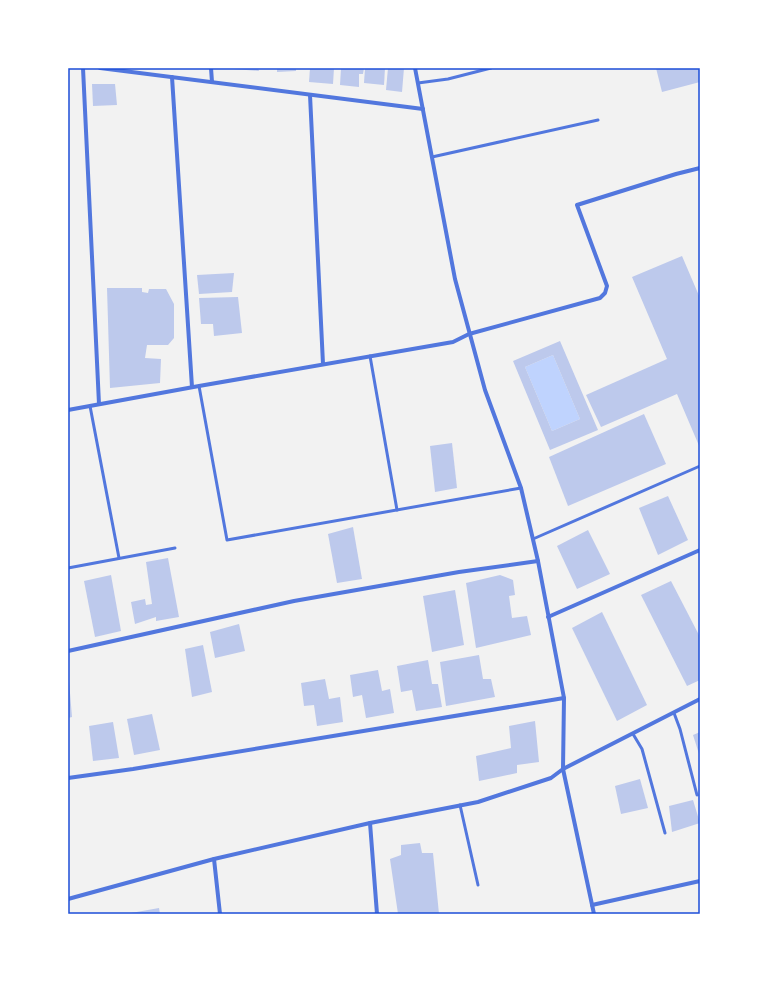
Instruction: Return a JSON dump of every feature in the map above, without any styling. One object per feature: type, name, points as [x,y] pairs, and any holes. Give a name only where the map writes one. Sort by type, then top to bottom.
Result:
[{"type":"street","points":[[83,68],[100,404]]},
{"type":"street","points":[[100,68],[423,109]]},
{"type":"street","points":[[211,68],[212,82]]},
{"type":"street","points":[[415,68],[455,279],[485,390],[521,488],[538,561],[564,698],[563,769],[594,914]]},
{"type":"street","points":[[172,77],[192,387]]},
{"type":"street","points":[[310,95],[323,364]]},
{"type":"street","points":[[68,410],[453,342],[469,334],[600,298],[605,293],[607,286],[577,205],[700,168]]},
{"type":"street","points":[[548,617],[700,550]]},
{"type":"street","points":[[68,652],[294,601],[459,572],[538,561]]},
{"type":"street","points":[[68,778],[133,769],[564,698]]},
{"type":"street","points":[[68,899],[214,859],[370,823],[478,802],[551,778],[563,769],[700,699]]},
{"type":"street","points":[[370,823],[377,914]]},
{"type":"street","points":[[214,859],[220,914]]},
{"type":"street","points":[[592,905],[700,881]]},
{"type":"lane","points":[[418,83],[448,79],[490,68]]},
{"type":"lane","points":[[432,157],[598,120]]},
{"type":"lane","points":[[370,356],[397,510]]},
{"type":"lane","points":[[199,386],[227,540],[521,488]]},
{"type":"lane","points":[[90,406],[119,558]]},
{"type":"lane","points":[[533,539],[700,466]]},
{"type":"lane","points":[[68,568],[175,548]]},
{"type":"lane","points":[[674,713],[680,729],[697,795]]},
{"type":"lane","points":[[633,734],[642,749],[665,833]]},
{"type":"lane","points":[[460,805],[478,886]]},
{"type":"water","points":[[553,355],[580,419],[552,431],[525,367]]},
{"type":"building","points":[[258,68],[259,71],[233,69]]},
{"type":"building","points":[[277,68],[296,68],[296,71],[277,72]]},
{"type":"building","points":[[310,68],[334,68],[333,84],[309,82]]},
{"type":"building","points":[[341,68],[364,68],[363,74],[359,74],[359,87],[340,85]]},
{"type":"building","points":[[365,68],[385,68],[384,85],[364,83]]},
{"type":"building","points":[[388,68],[404,68],[402,92],[386,90]]},
{"type":"building","points":[[656,68],[700,68],[700,82],[662,92]]},
{"type":"building","points":[[92,84],[115,84],[117,105],[93,106]]},
{"type":"building","points":[[682,256],[700,298],[700,448],[677,394],[601,427],[586,395],[667,359],[632,277]]},
{"type":"building","points":[[234,273],[232,292],[199,294],[197,275]]},
{"type":"building","points":[[107,288],[142,288],[142,292],[148,293],[149,289],[166,289],[174,304],[174,338],[168,345],[147,345],[145,358],[161,359],[160,383],[110,388]]},
{"type":"building","points":[[238,297],[242,333],[214,336],[213,324],[201,324],[199,298]]},
{"type":"building","points":[[560,341],[598,430],[550,450],[513,361]],"holes":[[[553,355],[580,419],[552,431],[525,367]]]},
{"type":"building","points":[[644,414],[666,464],[568,506],[549,457]]},
{"type":"building","points":[[452,443],[457,488],[435,492],[430,446]]},
{"type":"building","points":[[668,496],[688,540],[658,555],[639,508]]},
{"type":"building","points":[[353,527],[362,579],[337,583],[328,534]]},
{"type":"building","points":[[588,530],[610,574],[577,589],[557,546]]},
{"type":"building","points":[[168,558],[179,617],[156,621],[156,617],[135,624],[131,602],[145,599],[146,605],[152,604],[146,562]]},
{"type":"building","points":[[111,575],[121,631],[95,637],[84,581]]},
{"type":"building","points":[[500,575],[513,580],[515,595],[509,596],[512,618],[527,616],[531,635],[476,648],[466,583]]},
{"type":"building","points":[[671,581],[700,637],[700,680],[687,686],[641,595]]},
{"type":"building","points":[[455,590],[464,645],[432,652],[423,596]]},
{"type":"building","points":[[602,612],[647,705],[617,721],[572,628]]},
{"type":"building","points":[[239,624],[245,651],[215,658],[210,632]]},
{"type":"building","points":[[203,645],[212,692],[192,697],[185,649]]},
{"type":"building","points":[[479,655],[483,679],[491,679],[495,697],[446,706],[440,662]]},
{"type":"building","points":[[428,660],[432,684],[438,684],[442,707],[416,711],[412,690],[401,692],[397,666]]},
{"type":"building","points":[[378,670],[382,691],[390,689],[394,713],[366,718],[362,695],[353,697],[350,675]]},
{"type":"building","points":[[325,679],[329,699],[340,697],[343,722],[317,726],[314,705],[304,706],[301,683]]},
{"type":"building","points":[[69,681],[72,717],[68,718],[68,682]]},
{"type":"building","points":[[152,714],[160,750],[134,755],[127,719]]},
{"type":"building","points":[[535,721],[539,762],[517,765],[517,773],[479,781],[476,756],[511,748],[509,726]]},
{"type":"building","points":[[113,722],[119,758],[93,761],[89,726]]},
{"type":"building","points":[[700,732],[700,757],[693,735]]},
{"type":"building","points":[[640,779],[648,808],[621,814],[615,786]]},
{"type":"building","points":[[693,800],[700,823],[672,832],[669,806]]},
{"type":"building","points":[[420,843],[422,853],[433,853],[439,914],[398,914],[390,859],[401,855],[401,845]]},
{"type":"building","points":[[159,908],[160,914],[131,914],[131,913]]}]
